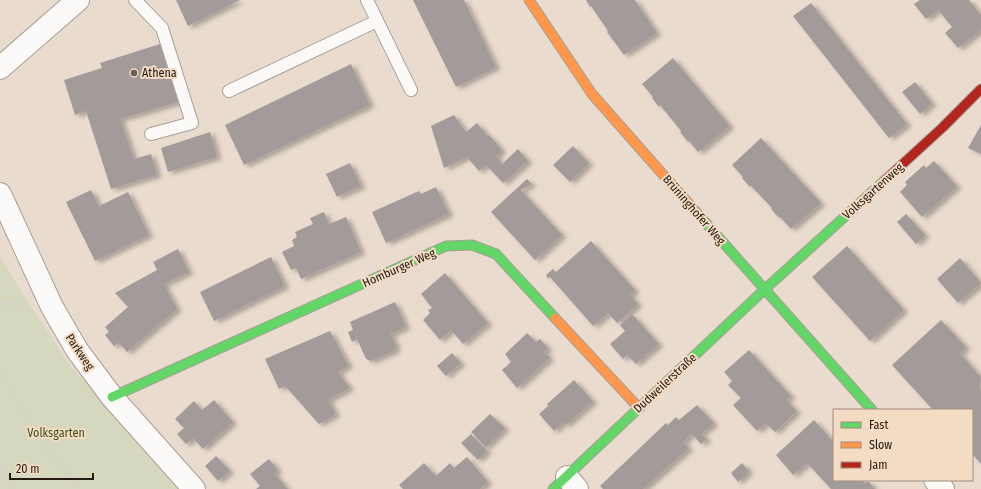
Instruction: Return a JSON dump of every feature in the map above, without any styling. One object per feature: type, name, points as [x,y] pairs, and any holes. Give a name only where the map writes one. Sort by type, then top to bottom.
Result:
[{"type":"street","points":[[0,68],[78,0]]},
{"type":"street","name":"Brüninghofer Weg","points":[[529,0],[592,94],[764,290],[871,409]]},
{"type":"street","name":"Volksgartenweg","points":[[764,290],[942,128],[981,89]]},
{"type":"street","name":"Parkweg","points":[[0,194],[52,307],[77,350],[112,397],[194,489]]},
{"type":"street","name":"Homburger Weg","points":[[112,397],[446,246],[462,244],[476,245],[496,254],[639,408]]},
{"type":"street","name":"Dudweilerstraße","points":[[565,485],[639,408],[764,290]]},
{"type":"street","points":[[936,481],[943,489]]},
{"type":"lane","points":[[135,0],[162,28],[192,123],[151,134]]},
{"type":"lane","points":[[367,0],[411,90]]},
{"type":"lane","points":[[229,91],[377,21]]},
{"type":"path","points":[[0,370],[33,425],[80,489]]},
{"type":"path","points":[[0,465],[15,489]]},
{"type":"green space","name":"Volksgarten","points":[[0,257],[70,365],[180,489],[0,489]]},
{"type":"building","points":[[176,0],[240,0],[188,26]]},
{"type":"building","points":[[413,0],[464,0],[496,67],[456,87]]},
{"type":"building","points":[[586,0],[635,0],[657,33],[624,55]]},
{"type":"building","points":[[920,0],[969,0],[981,15],[981,30],[958,48],[945,33],[952,27],[938,10],[926,19],[914,4]]},
{"type":"building","points":[[811,3],[907,124],[889,138],[793,16]]},
{"type":"building","points":[[160,44],[178,102],[120,119],[134,159],[151,154],[157,175],[111,189],[86,111],[75,115],[64,80],[102,68],[100,63]]},
{"type":"building","points":[[673,58],[730,126],[698,152],[689,141],[688,142],[660,105],[659,107],[642,84]]},
{"type":"building","points":[[351,64],[370,105],[244,165],[225,125]]},
{"type":"building","points":[[915,82],[932,103],[920,114],[902,92]]},
{"type":"building","points":[[454,115],[466,132],[477,123],[488,136],[489,135],[502,150],[496,156],[502,164],[518,149],[528,161],[503,183],[486,165],[479,171],[467,157],[444,168],[431,126]]},
{"type":"building","points":[[981,125],[981,154],[968,148]]},
{"type":"building","points":[[210,132],[217,157],[168,172],[161,148]]},
{"type":"building","points":[[761,138],[821,203],[791,229],[780,217],[779,218],[771,209],[772,208],[751,186],[750,187],[732,165]]},
{"type":"building","points":[[573,146],[589,163],[570,182],[553,165]]},
{"type":"building","points":[[934,161],[957,186],[922,217],[900,192],[907,185],[905,182],[924,165],[926,168]]},
{"type":"building","points":[[350,163],[361,186],[337,197],[326,174]]},
{"type":"building","points":[[527,179],[532,184],[521,190],[562,235],[535,260],[491,212]]},
{"type":"building","points":[[436,187],[449,214],[386,243],[372,212],[419,191],[421,194]]},
{"type":"building","points":[[91,190],[99,206],[128,192],[149,235],[95,261],[66,202]]},
{"type":"building","points":[[324,212],[329,224],[346,217],[361,252],[301,279],[296,268],[291,270],[282,252],[294,246],[292,240],[297,237],[295,232],[313,224],[310,218]]},
{"type":"building","points":[[906,214],[925,235],[916,244],[897,222]]},
{"type":"building","points":[[591,241],[635,290],[630,295],[638,304],[617,323],[608,313],[593,326],[550,277],[548,279],[546,275],[553,269],[556,272]]},
{"type":"building","points":[[847,246],[904,310],[870,341],[812,277]]},
{"type":"building","points":[[178,249],[189,272],[164,284],[177,309],[127,352],[119,343],[114,346],[105,335],[109,332],[105,327],[128,307],[115,293],[157,270],[153,262]]},
{"type":"building","points":[[271,257],[285,286],[214,321],[200,292]]},
{"type":"building","points":[[960,258],[981,283],[958,303],[937,279]]},
{"type":"building","points":[[445,273],[488,323],[463,344],[451,330],[440,340],[423,320],[430,313],[428,310],[432,308],[421,294]]},
{"type":"building","points":[[395,302],[406,327],[391,334],[396,346],[394,351],[371,361],[366,359],[357,339],[352,342],[348,332],[353,330],[350,322]]},
{"type":"building","points":[[632,314],[659,344],[636,364],[627,355],[623,359],[610,344],[625,331],[620,325]]},
{"type":"building","points":[[941,320],[966,347],[960,353],[981,377],[981,464],[973,455],[973,409],[932,409],[892,365]]},
{"type":"building","points":[[330,331],[349,365],[338,372],[350,388],[328,400],[336,414],[319,424],[285,386],[279,389],[265,359]]},
{"type":"building","points":[[527,333],[536,342],[540,339],[548,348],[544,352],[550,358],[517,388],[502,370],[511,362],[505,354]]},
{"type":"building","points":[[749,350],[791,396],[786,400],[797,411],[775,432],[766,423],[757,431],[733,405],[741,398],[728,385],[732,381],[724,372]]},
{"type":"building","points":[[452,353],[461,363],[446,376],[437,366]]},
{"type":"building","points":[[574,380],[593,401],[566,425],[563,422],[554,431],[539,414],[548,406],[547,404]]},
{"type":"building","points":[[214,400],[233,422],[203,449],[193,438],[186,444],[177,434],[184,428],[175,419],[194,401],[202,410]]},
{"type":"building","points":[[697,405],[714,423],[701,434],[707,439],[701,444],[692,434],[683,442],[689,448],[643,489],[603,489],[600,486],[666,423],[668,425],[676,417],[679,420]]},
{"type":"building","points":[[490,414],[505,428],[486,447],[471,432]]},
{"type":"building","points":[[814,420],[833,441],[833,481],[863,481],[865,483],[868,481],[875,489],[831,489],[807,463],[793,475],[776,455]]},
{"type":"building","points":[[471,434],[487,451],[478,460],[461,443]]},
{"type":"building","points":[[216,456],[230,471],[218,481],[205,466]]},
{"type":"building","points":[[467,457],[488,482],[480,489],[403,489],[399,485],[424,463],[436,476],[450,463],[454,468]]},
{"type":"building","points":[[269,459],[278,470],[274,473],[288,489],[256,489],[260,486],[250,474]]},
{"type":"building","points":[[742,463],[749,471],[738,482],[731,473]]},
{"type":"traffic: fast","points":[[553,489],[764,290],[884,181]]},
{"type":"traffic: fast","points":[[696,212],[871,409]]},
{"type":"traffic: fast","points":[[112,397],[446,246],[472,245],[496,254],[555,318]]},
{"type":"traffic: slow","points":[[529,0],[592,94],[696,212]]},
{"type":"traffic: slow","points":[[555,318],[639,408]]},
{"type":"traffic: jam","points":[[884,181],[942,128],[981,89]]},
{"type":"place","name":"Athena","points":[[134,73]]}]
